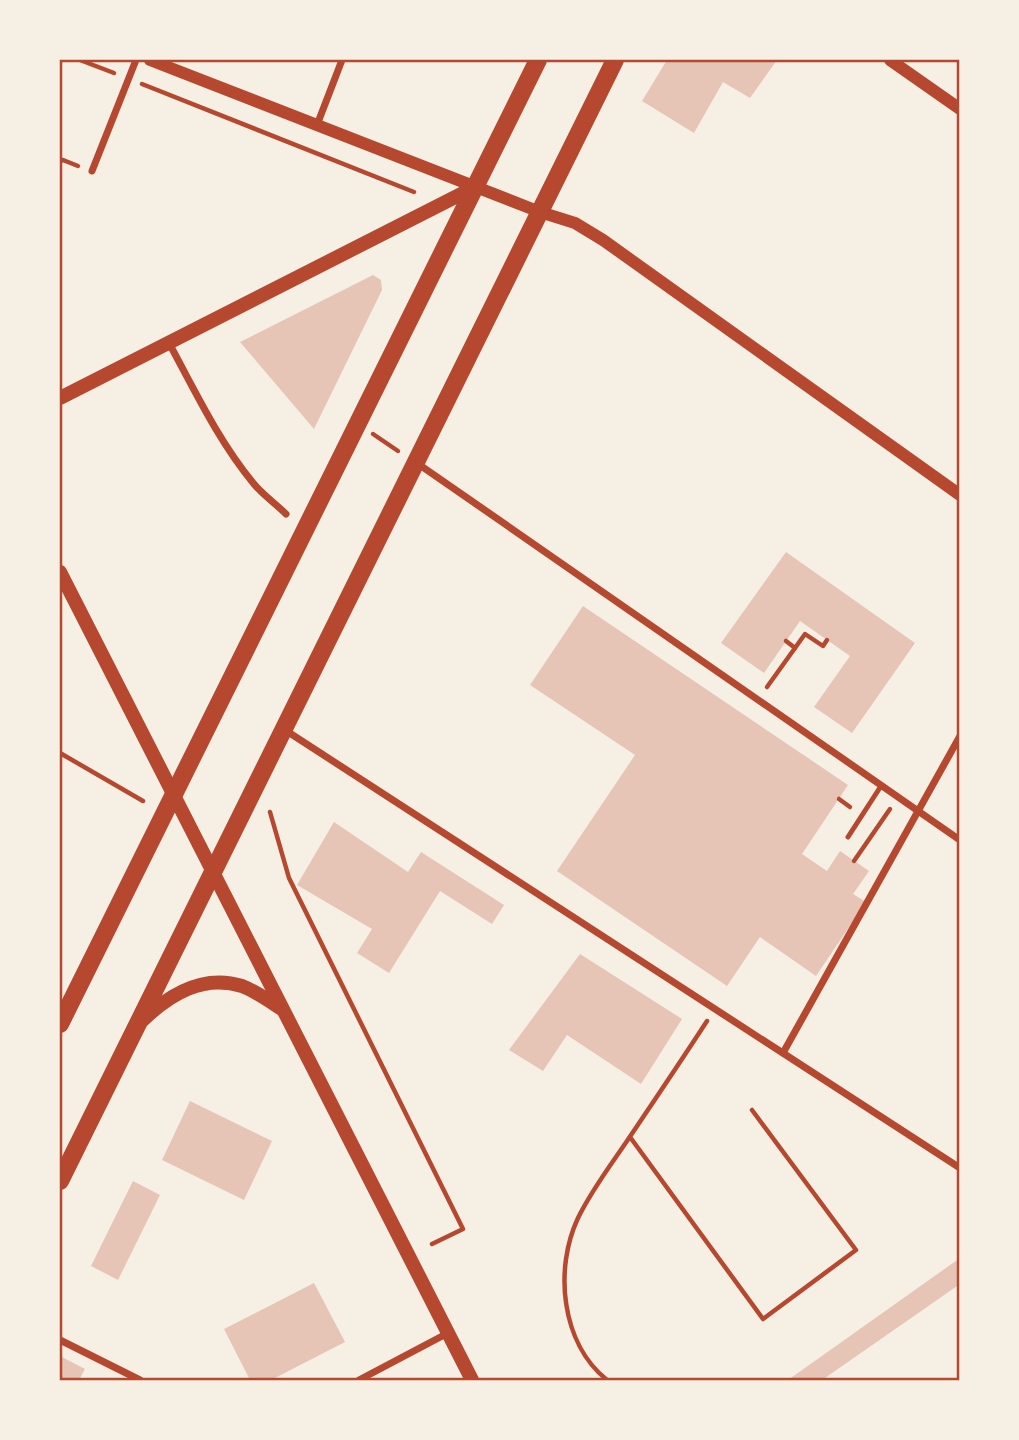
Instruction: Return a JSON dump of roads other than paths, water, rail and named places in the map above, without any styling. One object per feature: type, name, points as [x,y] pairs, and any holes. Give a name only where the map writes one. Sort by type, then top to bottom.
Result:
[{"type":"main road","points":[[60,1024],[64,1005],[173,796],[538,60]]},
{"type":"main road","points":[[60,1181],[615,60]]},
{"type":"main road","points":[[60,398],[475,187]]},
{"type":"main road","points":[[60,572],[472,1381]]},
{"type":"main road","points":[[138,1026],[162,1002],[200,984],[242,986],[282,1008]]},
{"type":"street","points":[[92,171],[136,60]]},
{"type":"street","points":[[150,60],[540,212],[575,223],[603,240],[960,495]]},
{"type":"street","points":[[317,125],[342,60]]},
{"type":"street","points":[[890,60],[960,108]]},
{"type":"street","points":[[169,342],[215,429],[237,462],[256,487],[286,514]]},
{"type":"street","points":[[417,463],[960,841]]},
{"type":"street","points":[[285,730],[960,1168]]},
{"type":"street","points":[[783,1053],[960,736]]},
{"type":"street","points":[[359,1381],[448,1333]]},
{"type":"street","points":[[60,1340],[140,1381]]},
{"type":"lane","points":[[848,837],[881,786]]}]
